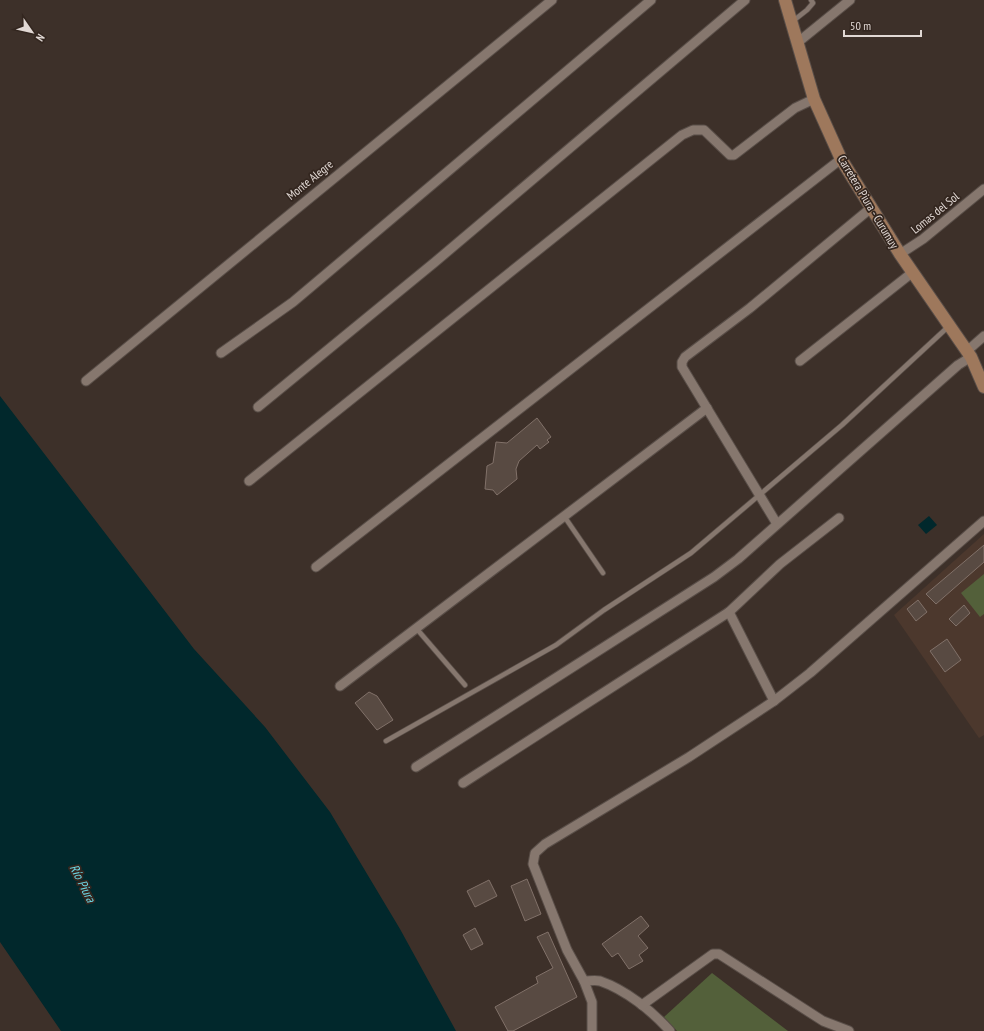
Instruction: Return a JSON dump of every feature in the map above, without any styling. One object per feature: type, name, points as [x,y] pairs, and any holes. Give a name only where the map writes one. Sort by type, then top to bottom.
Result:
[{"type":"main road","name":"Carretera Piura - Curumuy","points":[[785,0],[814,99],[841,159],[900,254],[969,354],[983,384]]},
{"type":"street","name":"Monte Alegre","points":[[86,381],[552,0]]},
{"type":"street","points":[[221,353],[293,302],[651,0]]},
{"type":"street","points":[[258,407],[435,262],[745,0]]},
{"type":"street","points":[[797,43],[850,0]]},
{"type":"street","points":[[249,481],[682,135],[693,130],[704,130],[730,155],[734,155],[796,108],[814,99]]},
{"type":"street","points":[[316,567],[841,159]]},
{"type":"street","name":"Lomas del Sol","points":[[900,254],[923,239],[984,188]]},
{"type":"street","points":[[777,524],[682,367],[682,362],[685,357],[750,308],[871,208]]},
{"type":"street","points":[[800,361],[913,272]]},
{"type":"street","points":[[416,767],[714,577],[738,559],[958,365],[984,336]]},
{"type":"street","points":[[340,686],[707,408]]},
{"type":"street","points":[[463,783],[729,612],[780,564],[839,518]]},
{"type":"street","points":[[592,1031],[592,1002],[584,981],[567,950],[533,864],[535,853],[545,844],[689,757],[774,701],[810,673],[984,522]]},
{"type":"street","points":[[729,612],[774,701]]},
{"type":"street","points":[[642,1005],[713,954],[720,954],[823,1021],[839,1029],[849,1031]]},
{"type":"street","points":[[584,981],[599,981],[642,1005],[655,1015],[670,1031]]},
{"type":"lane","points":[[791,23],[807,10],[813,3],[811,0]]},
{"type":"lane","points":[[386,741],[556,645],[604,610],[691,553],[842,425],[950,326]]},
{"type":"lane","points":[[564,516],[603,572]]},
{"type":"lane","points":[[416,628],[465,685]]},
{"type":"shaded area","points":[[984,534],[984,735],[979,738],[894,615]]},
{"type":"green space","points":[[984,574],[984,614],[980,617],[961,593]]},
{"type":"green space","points":[[712,973],[788,1031],[677,1031],[664,1017]]},
{"type":"water","name":"Río Piura","points":[[0,396],[194,649],[265,727],[330,812],[400,929],[456,1031],[61,1031],[0,942]]},
{"type":"water","points":[[929,516],[937,525],[926,534],[918,525]]},
{"type":"building","points":[[537,418],[551,437],[547,440],[549,442],[540,449],[537,445],[519,461],[516,469],[517,479],[497,495],[493,490],[485,489],[487,466],[493,463],[496,442],[507,443]]},
{"type":"building","points":[[984,545],[984,562],[936,604],[926,594]]},
{"type":"building","points":[[918,600],[927,612],[916,621],[907,609]]},
{"type":"building","points":[[964,605],[970,613],[956,626],[949,619]]},
{"type":"building","points":[[947,639],[961,660],[945,672],[930,651]]},
{"type":"building","points":[[369,692],[377,696],[393,720],[377,730],[355,703]]},
{"type":"building","points":[[527,879],[541,914],[525,921],[511,886]]},
{"type":"building","points":[[489,880],[497,896],[475,907],[467,891]]},
{"type":"building","points":[[641,916],[649,926],[638,936],[648,948],[639,955],[643,961],[629,969],[618,953],[612,957],[602,944]]},
{"type":"building","points":[[475,928],[483,944],[471,950],[463,935]]},
{"type":"building","points":[[548,932],[577,997],[513,1031],[508,1031],[495,1007],[538,983],[536,977],[553,968],[537,937]]}]
